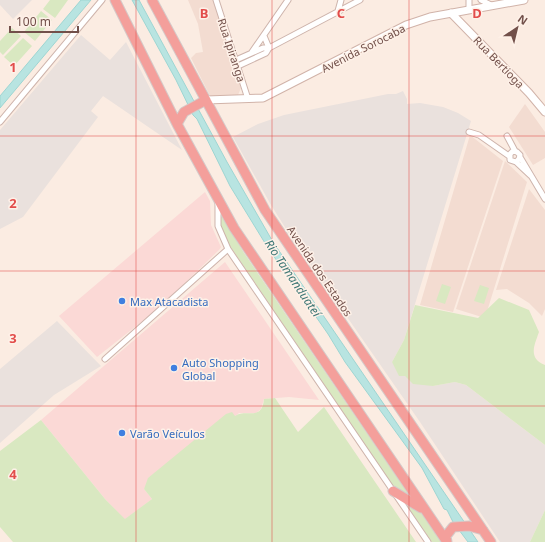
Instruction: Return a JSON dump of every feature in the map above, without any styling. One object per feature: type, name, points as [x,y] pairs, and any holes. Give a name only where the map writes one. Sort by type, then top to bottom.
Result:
[{"type":"highway","points":[[115,0],[177,124],[245,245],[447,542]]},
{"type":"highway","name":"Avenida dos Estados","points":[[152,0],[203,102],[265,210],[491,542]]},
{"type":"highway","points":[[177,124],[184,112],[203,102]]},
{"type":"highway","points":[[394,491],[424,509]]},
{"type":"highway","points":[[447,542],[446,536],[453,527],[473,527],[483,530]]},
{"type":"street","points":[[0,122],[102,0]]},
{"type":"street","name":"Rua Ipiranga","points":[[216,0],[248,99]]},
{"type":"street","points":[[237,63],[250,53],[264,36],[288,0]]},
{"type":"street","points":[[338,11],[341,0]]},
{"type":"street","points":[[250,53],[263,48],[269,48],[338,11],[348,3],[360,0]]},
{"type":"street","points":[[469,10],[470,0]]},
{"type":"street","points":[[481,0],[493,6]]},
{"type":"street","name":"Avenida Sorocaba","points":[[203,102],[263,98],[272,95],[406,25],[430,17],[524,0]]},
{"type":"street","name":"Rua Bertioga","points":[[451,13],[529,93],[545,112]]},
{"type":"street","points":[[264,36],[269,48]]},
{"type":"street","points":[[237,63],[266,53],[269,48]]},
{"type":"street","points":[[469,132],[479,135],[509,156],[510,160],[516,162],[531,176]]},
{"type":"street","points":[[506,136],[515,151],[519,153],[545,199]]},
{"type":"street","points":[[509,156],[511,152],[515,151]]},
{"type":"street","points":[[516,162],[520,157]]},
{"type":"street","points":[[218,199],[218,226],[228,249],[428,542]]},
{"type":"street","points":[[105,359],[228,249]]},
{"type":"shaded area","points":[[0,0],[32,0],[13,19],[0,5]]},
{"type":"shaded area","points":[[188,0],[213,0],[241,88],[238,95],[210,96],[191,58],[196,53],[203,52],[198,24]]},
{"type":"shaded area","points":[[81,35],[110,60],[126,42],[182,150],[103,96],[91,111],[98,117],[23,217],[0,229],[0,130]]},
{"type":"shaded area","points":[[403,91],[407,99],[407,104],[420,103],[443,107],[458,113],[471,121],[404,340],[392,362],[405,376],[433,386],[455,382],[466,385],[545,445],[545,510],[530,542],[500,542],[420,422],[288,232],[233,137],[258,124],[284,115],[388,94],[396,94]]},
{"type":"shaded area","points":[[525,104],[545,132],[545,158],[533,165],[509,127]]},
{"type":"shaded area","points":[[470,135],[503,161],[453,312],[420,305]]},
{"type":"shaded area","points":[[505,161],[527,182],[485,318],[456,309]]},
{"type":"shaded area","points":[[529,189],[545,210],[545,309],[542,316],[529,303],[507,289],[496,290]]},
{"type":"shaded area","points":[[205,192],[210,201],[211,225],[221,247],[159,308],[97,357],[59,316]]},
{"type":"shaded area","points":[[225,262],[319,400],[289,397],[264,399],[261,409],[256,413],[239,413],[144,489],[152,499],[125,520],[105,499],[41,420]]},
{"type":"shaded area","points":[[57,321],[101,366],[54,395],[0,443],[0,369]]},
{"type":"green space","points":[[50,0],[68,0],[55,18],[43,9]]},
{"type":"green space","points":[[41,11],[52,20],[35,41],[24,32]]},
{"type":"green space","points":[[12,28],[21,36],[3,55],[0,52],[0,41]]},
{"type":"green space","points":[[23,38],[32,46],[14,66],[4,57]]},
{"type":"green space","points":[[220,214],[244,253],[411,498],[393,486],[232,249],[223,232],[220,223]]},
{"type":"green space","points":[[442,284],[451,287],[445,304],[436,301]]},
{"type":"green space","points":[[480,285],[489,288],[484,304],[474,301]]},
{"type":"green space","points":[[499,298],[529,310],[539,332],[535,342],[534,355],[536,359],[545,365],[545,445],[466,385],[455,382],[433,386],[413,384],[405,376],[399,376],[392,362],[404,340],[415,305],[478,318]]},
{"type":"green space","points":[[275,398],[298,432],[324,407],[416,542],[13,542],[0,527],[0,451],[41,420],[105,499],[125,519],[152,499],[144,489],[148,478],[226,414],[232,412],[235,416],[244,413],[257,412],[263,406],[264,399]]},
{"type":"green space","points":[[405,503],[421,513],[441,542],[432,542]]},
{"type":"green space","points":[[545,510],[545,542],[530,542]]},
{"type":"water","points":[[81,0],[91,0],[0,108],[0,96]]},
{"type":"water","name":"Rio Tamanduateí","points":[[132,0],[139,0],[227,162],[273,242],[478,542],[468,542],[453,522],[447,510],[444,509],[422,468],[345,362],[328,334],[268,248],[230,186],[197,119],[193,115],[176,80]]},
{"type":"place","name":"Max Atacadista","points":[[122,301]]},
{"type":"place","name":"Auto Shopping Global","points":[[174,368]]},
{"type":"place","name":"Varão Veículos","points":[[122,433]]}]
